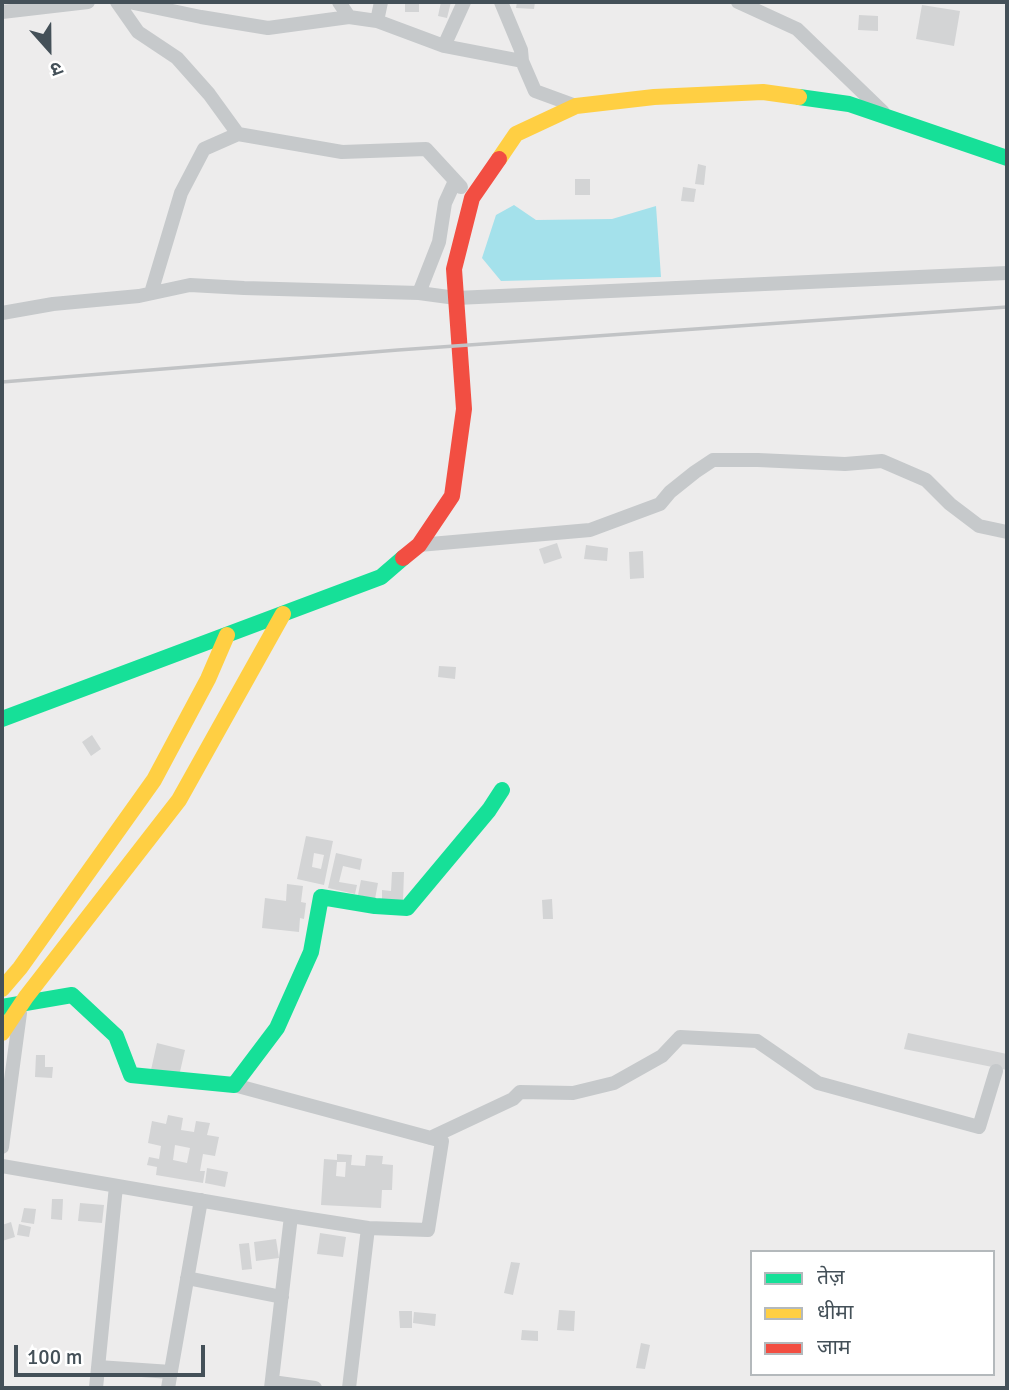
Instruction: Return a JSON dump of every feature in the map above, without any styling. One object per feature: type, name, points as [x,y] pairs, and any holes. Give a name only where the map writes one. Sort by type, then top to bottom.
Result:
[{"type":"main road","points":[[2,719],[381,577],[419,545],[452,496],[464,409],[454,269],[472,198],[516,134],[576,106],[654,97],[764,92],[849,104],[1007,158]]},
{"type":"main road","points":[[2,1033],[21,1004],[179,800],[283,614]]},
{"type":"main road","points":[[2,989],[20,968],[154,780],[208,679],[227,635]]},
{"type":"main road","points":[[2,1007],[72,995],[116,1036],[131,1075],[234,1085],[278,1028],[311,953],[321,897],[407,908],[489,810],[502,790]]},
{"type":"street","points":[[2,12],[88,2]]},
{"type":"street","points":[[117,2],[138,32],[177,58],[209,94],[238,134]]},
{"type":"street","points":[[129,2],[201,18],[268,27],[349,17],[377,21],[444,46],[522,61]]},
{"type":"street","points":[[339,2],[349,17]]},
{"type":"street","points":[[377,21],[381,2]]},
{"type":"street","points":[[444,46],[464,2]]},
{"type":"street","points":[[501,2],[535,91],[576,106]]},
{"type":"street","points":[[738,2],[797,29],[889,118]]},
{"type":"street","points":[[151,293],[181,193],[204,149],[238,134],[342,152],[426,149],[472,198]]},
{"type":"street","points":[[419,293],[439,242],[445,203],[455,181]]},
{"type":"street","points":[[2,313],[53,304],[151,293],[190,285],[419,293],[456,298],[1007,272]]},
{"type":"street","points":[[419,545],[590,530],[660,504],[678,485],[713,460],[845,464],[882,461],[926,480],[950,504],[979,526],[1007,532]]},
{"type":"street","points":[[2,1147],[21,1004]]},
{"type":"street","points":[[430,1138],[513,1099],[520,1093],[573,1093],[614,1083],[662,1056],[680,1037],[757,1041],[818,1083],[979,1127],[996,1071]]},
{"type":"street","points":[[2,1167],[368,1228],[428,1230],[442,1141],[234,1085]]},
{"type":"street","points":[[96,1388],[116,1186]]},
{"type":"street","points":[[168,1388],[201,1200]]},
{"type":"street","points":[[291,1216],[272,1385],[315,1388]]},
{"type":"street","points":[[349,1388],[368,1228]]},
{"type":"street","points":[[187,1278],[282,1297]]},
{"type":"street","points":[[98,1367],[171,1372]]},
{"type":"water","points":[[514,205],[536,220],[612,219],[656,206],[661,277],[501,281],[482,258],[496,215]]},
{"type":"building","points":[[405,2],[419,2],[419,12],[405,12]]},
{"type":"building","points":[[441,2],[451,2],[447,18],[438,16]]},
{"type":"building","points":[[517,2],[535,2],[534,9],[516,8]]},
{"type":"building","points":[[922,5],[960,11],[954,46],[916,39]]},
{"type":"building","points":[[859,15],[878,16],[878,31],[858,30]]},
{"type":"building","points":[[698,164],[706,166],[704,185],[695,184]]},
{"type":"building","points":[[575,179],[590,179],[590,195],[575,195]]},
{"type":"building","points":[[683,187],[696,189],[694,202],[681,201]]},
{"type":"building","points":[[557,543],[562,558],[544,564],[539,549]]},
{"type":"building","points":[[586,545],[608,548],[607,561],[584,559]]},
{"type":"building","points":[[643,551],[644,578],[630,579],[629,552]]},
{"type":"building","points":[[439,666],[456,667],[455,679],[438,677]]},
{"type":"building","points":[[92,735],[101,749],[91,756],[82,742]]},
{"type":"building","points":[[306,836],[333,841],[324,885],[297,879]],"holes":[[[314,853],[324,855],[321,869],[312,867]]]},
{"type":"building","points":[[336,853],[362,859],[360,870],[343,866],[339,882],[357,885],[355,894],[328,888]]},
{"type":"building","points":[[392,872],[404,872],[403,901],[382,900],[382,890],[391,891]]},
{"type":"building","points":[[361,880],[378,883],[375,899],[358,895]]},
{"type":"building","points":[[287,884],[303,886],[301,902],[306,903],[304,919],[300,918],[299,932],[262,928],[265,898],[286,901]]},
{"type":"building","points":[[552,899],[553,919],[543,919],[542,900]]},
{"type":"building","points":[[908,1033],[1007,1054],[1007,1070],[904,1049]]},
{"type":"building","points":[[157,1043],[185,1050],[179,1076],[151,1070]]},
{"type":"building","points":[[36,1055],[45,1055],[45,1067],[53,1067],[52,1078],[35,1077]]},
{"type":"building","points":[[168,1115],[183,1118],[181,1130],[194,1132],[196,1121],[210,1123],[207,1135],[219,1137],[215,1156],[203,1154],[200,1171],[205,1171],[203,1183],[156,1175],[157,1167],[147,1165],[149,1157],[159,1159],[161,1146],[148,1143],[152,1121],[166,1124]],"holes":[[[175,1145],[190,1148],[187,1163],[173,1160]]]},
{"type":"building","points":[[337,1154],[352,1155],[351,1165],[365,1166],[366,1155],[383,1156],[382,1164],[393,1165],[392,1190],[382,1190],[381,1208],[321,1205],[324,1159],[337,1160]],"holes":[[[337,1162],[346,1162],[345,1177],[336,1176]]]},
{"type":"building","points":[[207,1168],[228,1172],[225,1187],[205,1183]]},
{"type":"building","points":[[52,1199],[63,1199],[62,1220],[51,1219]]},
{"type":"building","points":[[80,1203],[104,1205],[102,1223],[78,1221]]},
{"type":"building","points":[[24,1208],[36,1209],[34,1224],[21,1222]]},
{"type":"building","points":[[11,1222],[15,1237],[2,1241],[2,1225]]},
{"type":"building","points":[[19,1224],[31,1227],[29,1237],[17,1235]]},
{"type":"building","points":[[320,1233],[346,1237],[343,1257],[317,1254]]},
{"type":"building","points":[[276,1239],[279,1258],[256,1261],[254,1242]]},
{"type":"building","points":[[249,1243],[252,1269],[242,1270],[239,1244]]},
{"type":"building","points":[[511,1262],[520,1263],[513,1295],[504,1293]]},
{"type":"building","points":[[559,1310],[575,1311],[574,1331],[557,1330]]},
{"type":"building","points":[[399,1311],[412,1311],[412,1328],[400,1328]]},
{"type":"building","points":[[414,1312],[436,1314],[435,1326],[413,1323]]},
{"type":"building","points":[[522,1330],[538,1331],[538,1341],[521,1340]]},
{"type":"building","points":[[641,1343],[650,1345],[645,1369],[636,1368]]},
{"type":"railway","points":[[2,382],[398,350],[1007,307]]},
{"type":"traffic: fast","points":[[799,97],[849,104],[1007,158]]},
{"type":"traffic: fast","points":[[2,719],[381,577],[403,558]]},
{"type":"traffic: fast","points":[[2,1007],[72,995],[116,1036],[131,1075],[234,1085],[277,1028],[311,952],[321,897],[407,908],[489,810],[502,790]]},
{"type":"traffic: slow","points":[[499,159],[516,134],[576,106],[654,97],[763,92],[799,97]]},
{"type":"traffic: slow","points":[[2,1033],[26,997],[179,800],[283,614]]},
{"type":"traffic: slow","points":[[2,989],[20,968],[154,780],[208,679],[227,635]]},
{"type":"traffic: jam","points":[[403,558],[419,545],[452,496],[464,409],[454,269],[472,198],[499,159]]}]
